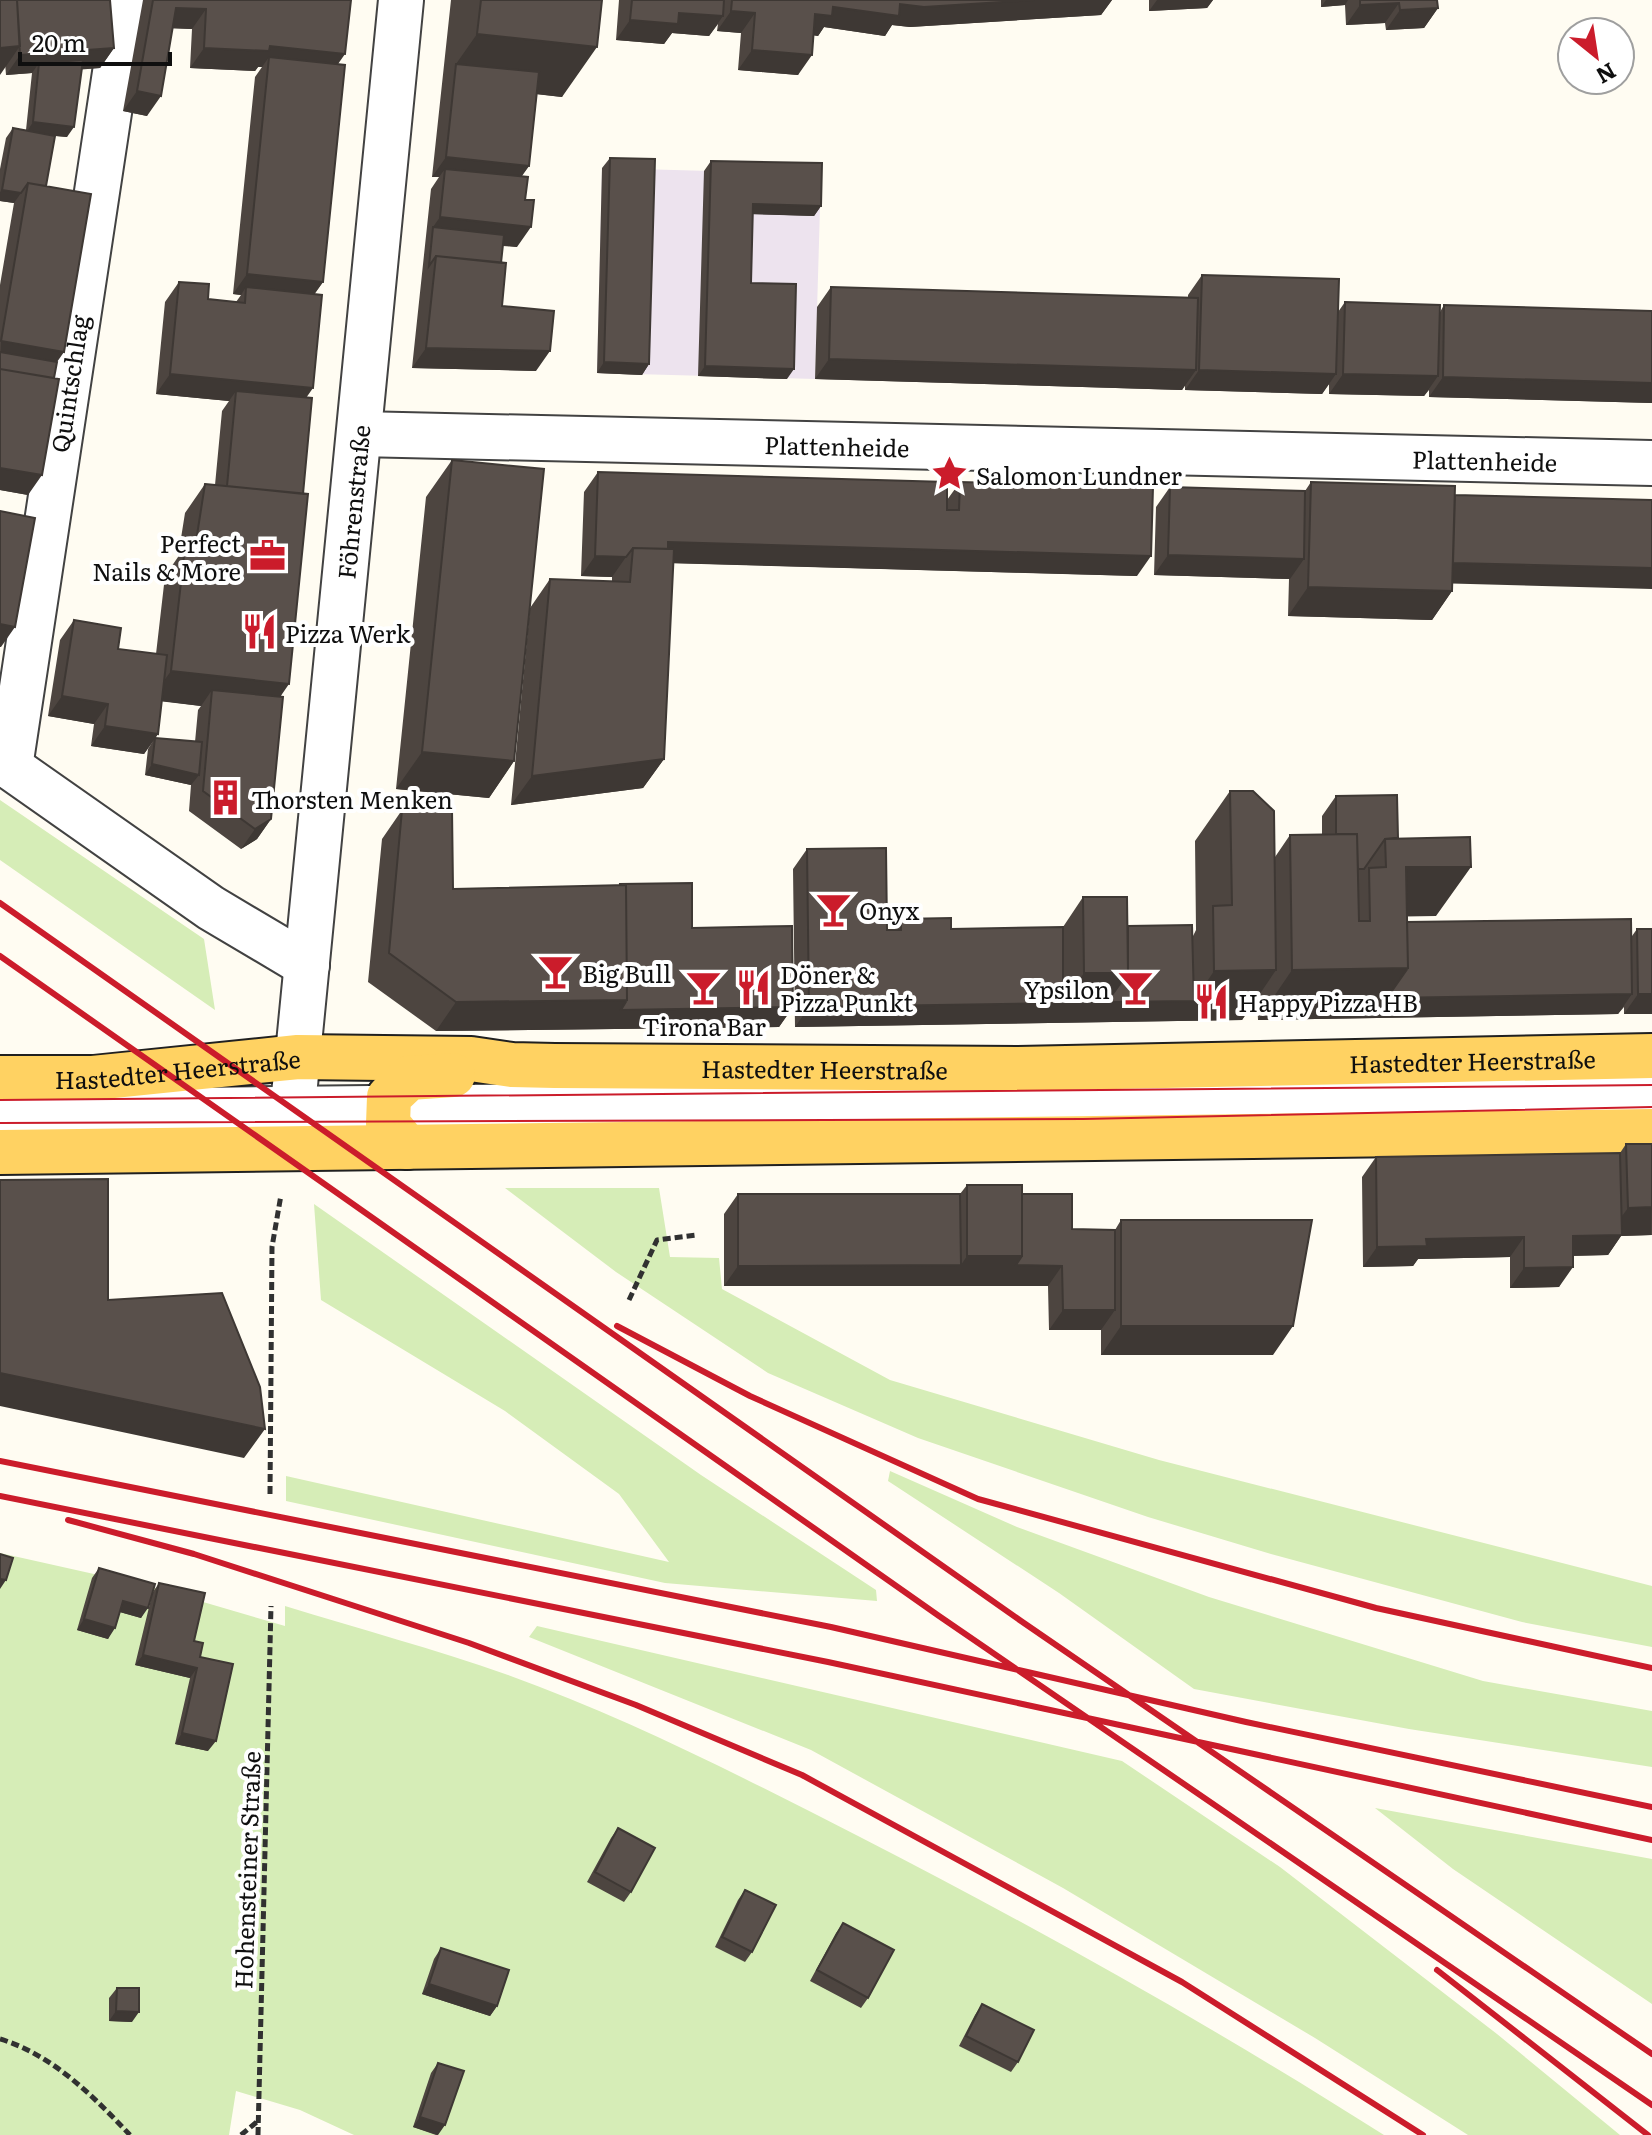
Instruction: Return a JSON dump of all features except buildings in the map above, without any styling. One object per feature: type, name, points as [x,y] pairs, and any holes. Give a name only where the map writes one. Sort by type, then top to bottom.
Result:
[{"type":"main road","name":"Hastedter Heerstraße","points":[[0,1078],[93,1078],[298,1057],[471,1059],[541,1066],[1018,1069],[1652,1056]]},
{"type":"main road","points":[[407,1147],[388,1124],[386,1110],[389,1097],[409,1078],[458,1075],[471,1059]]},
{"type":"main road","points":[[0,1152],[291,1129],[407,1147],[1652,1131]]},
{"type":"street","name":"Quintschlag","points":[[126,0],[5,763],[211,908],[307,965]]},
{"type":"street","name":"Föhrenstraße","points":[[291,1129],[401,0]]},
{"type":"street","name":"Plattenheide","points":[[359,434],[1652,463]]},
{"type":"street","points":[[0,1112],[291,1129],[386,1110],[1652,1094]]},
{"type":"path","points":[[270,1494],[272,1247],[291,1129]]},
{"type":"path","points":[[629,1300],[657,1240],[697,1235]]},
{"type":"path","name":"Hohensteiner Straße","points":[[258,2135],[271,1606]]},
{"type":"path","points":[[0,2039],[27,2047],[90,2093],[130,2135]]},
{"type":"path","points":[[241,2135],[259,2120]]},
{"type":"shaded area","points":[[602,168],[821,174],[815,379],[597,373]]},
{"type":"green space","points":[[0,800],[204,939],[215,1010],[0,860]]},
{"type":"green space","points":[[505,1188],[659,1188],[670,1257],[719,1258],[722,1289],[890,1380],[1159,1460],[1652,1586],[1652,1647],[1522,1622],[1271,1554],[1148,1517],[918,1438],[768,1373],[616,1272]]},
{"type":"green space","points":[[314,1204],[701,1475],[876,1590],[877,1601],[665,1583],[286,1501],[286,1476],[669,1562],[619,1494],[505,1411],[321,1300]]},
{"type":"green space","points":[[890,1471],[1017,1527],[1209,1597],[1483,1681],[1652,1711],[1652,1767],[1409,1729],[1194,1689],[1059,1593],[888,1481]]},
{"type":"green space","points":[[0,1553],[152,1587],[285,1626],[285,1606],[425,1648],[553,1692],[774,1793],[993,1907],[1191,2018],[1384,2135],[354,2135],[300,2110],[236,2091],[229,2135],[0,2135]]},
{"type":"green space","points":[[537,1626],[1122,1761],[1280,1867],[1497,2034],[1620,2135],[1468,2135],[1315,2038],[1063,1888],[811,1750],[529,1637]]},
{"type":"green space","points":[[1375,1808],[1652,1859],[1652,2004],[1453,1869]]},
{"type":"tram line","points":[[0,1100],[1652,1085]]},
{"type":"tram line","points":[[0,1123],[1083,1119],[1652,1107]]},
{"type":"railway","points":[[0,903],[1021,1621],[1652,2054]]},
{"type":"railway","points":[[0,956],[939,1616],[1652,2105]]},
{"type":"railway","points":[[617,1326],[750,1396],[978,1499],[1376,1608],[1652,1668]]},
{"type":"railway","points":[[0,1461],[831,1627],[1246,1722],[1652,1807]]},
{"type":"railway","points":[[0,1496],[828,1662],[1652,1840]]},
{"type":"railway","points":[[68,1520],[194,1554],[469,1643],[636,1705],[802,1775],[1182,1982],[1423,2135]]},
{"type":"railway","points":[[1437,1970],[1648,2135]]},
{"type":"place","name":"Salomon Lundner","points":[[950,474]]},
{"type":"place","name":"Perfect Nails & More","points":[[267,556]]},
{"type":"place","name":"Pizza Werk","points":[[259,632]]},
{"type":"place","name":"Thorsten Menken","points":[[225,798]]},
{"type":"place","name":"Onyx","points":[[833,909]]},
{"type":"place","name":"Big Bull","points":[[556,972]]},
{"type":"place","name":"Döner & Pizza Punkt","points":[[754,987]]},
{"type":"place","name":"Tirona Bar","points":[[704,988]]},
{"type":"place","name":"Ypsilon","points":[[1136,988]]},
{"type":"place","name":"Happy Pizza HB","points":[[1212,1001]]}]
